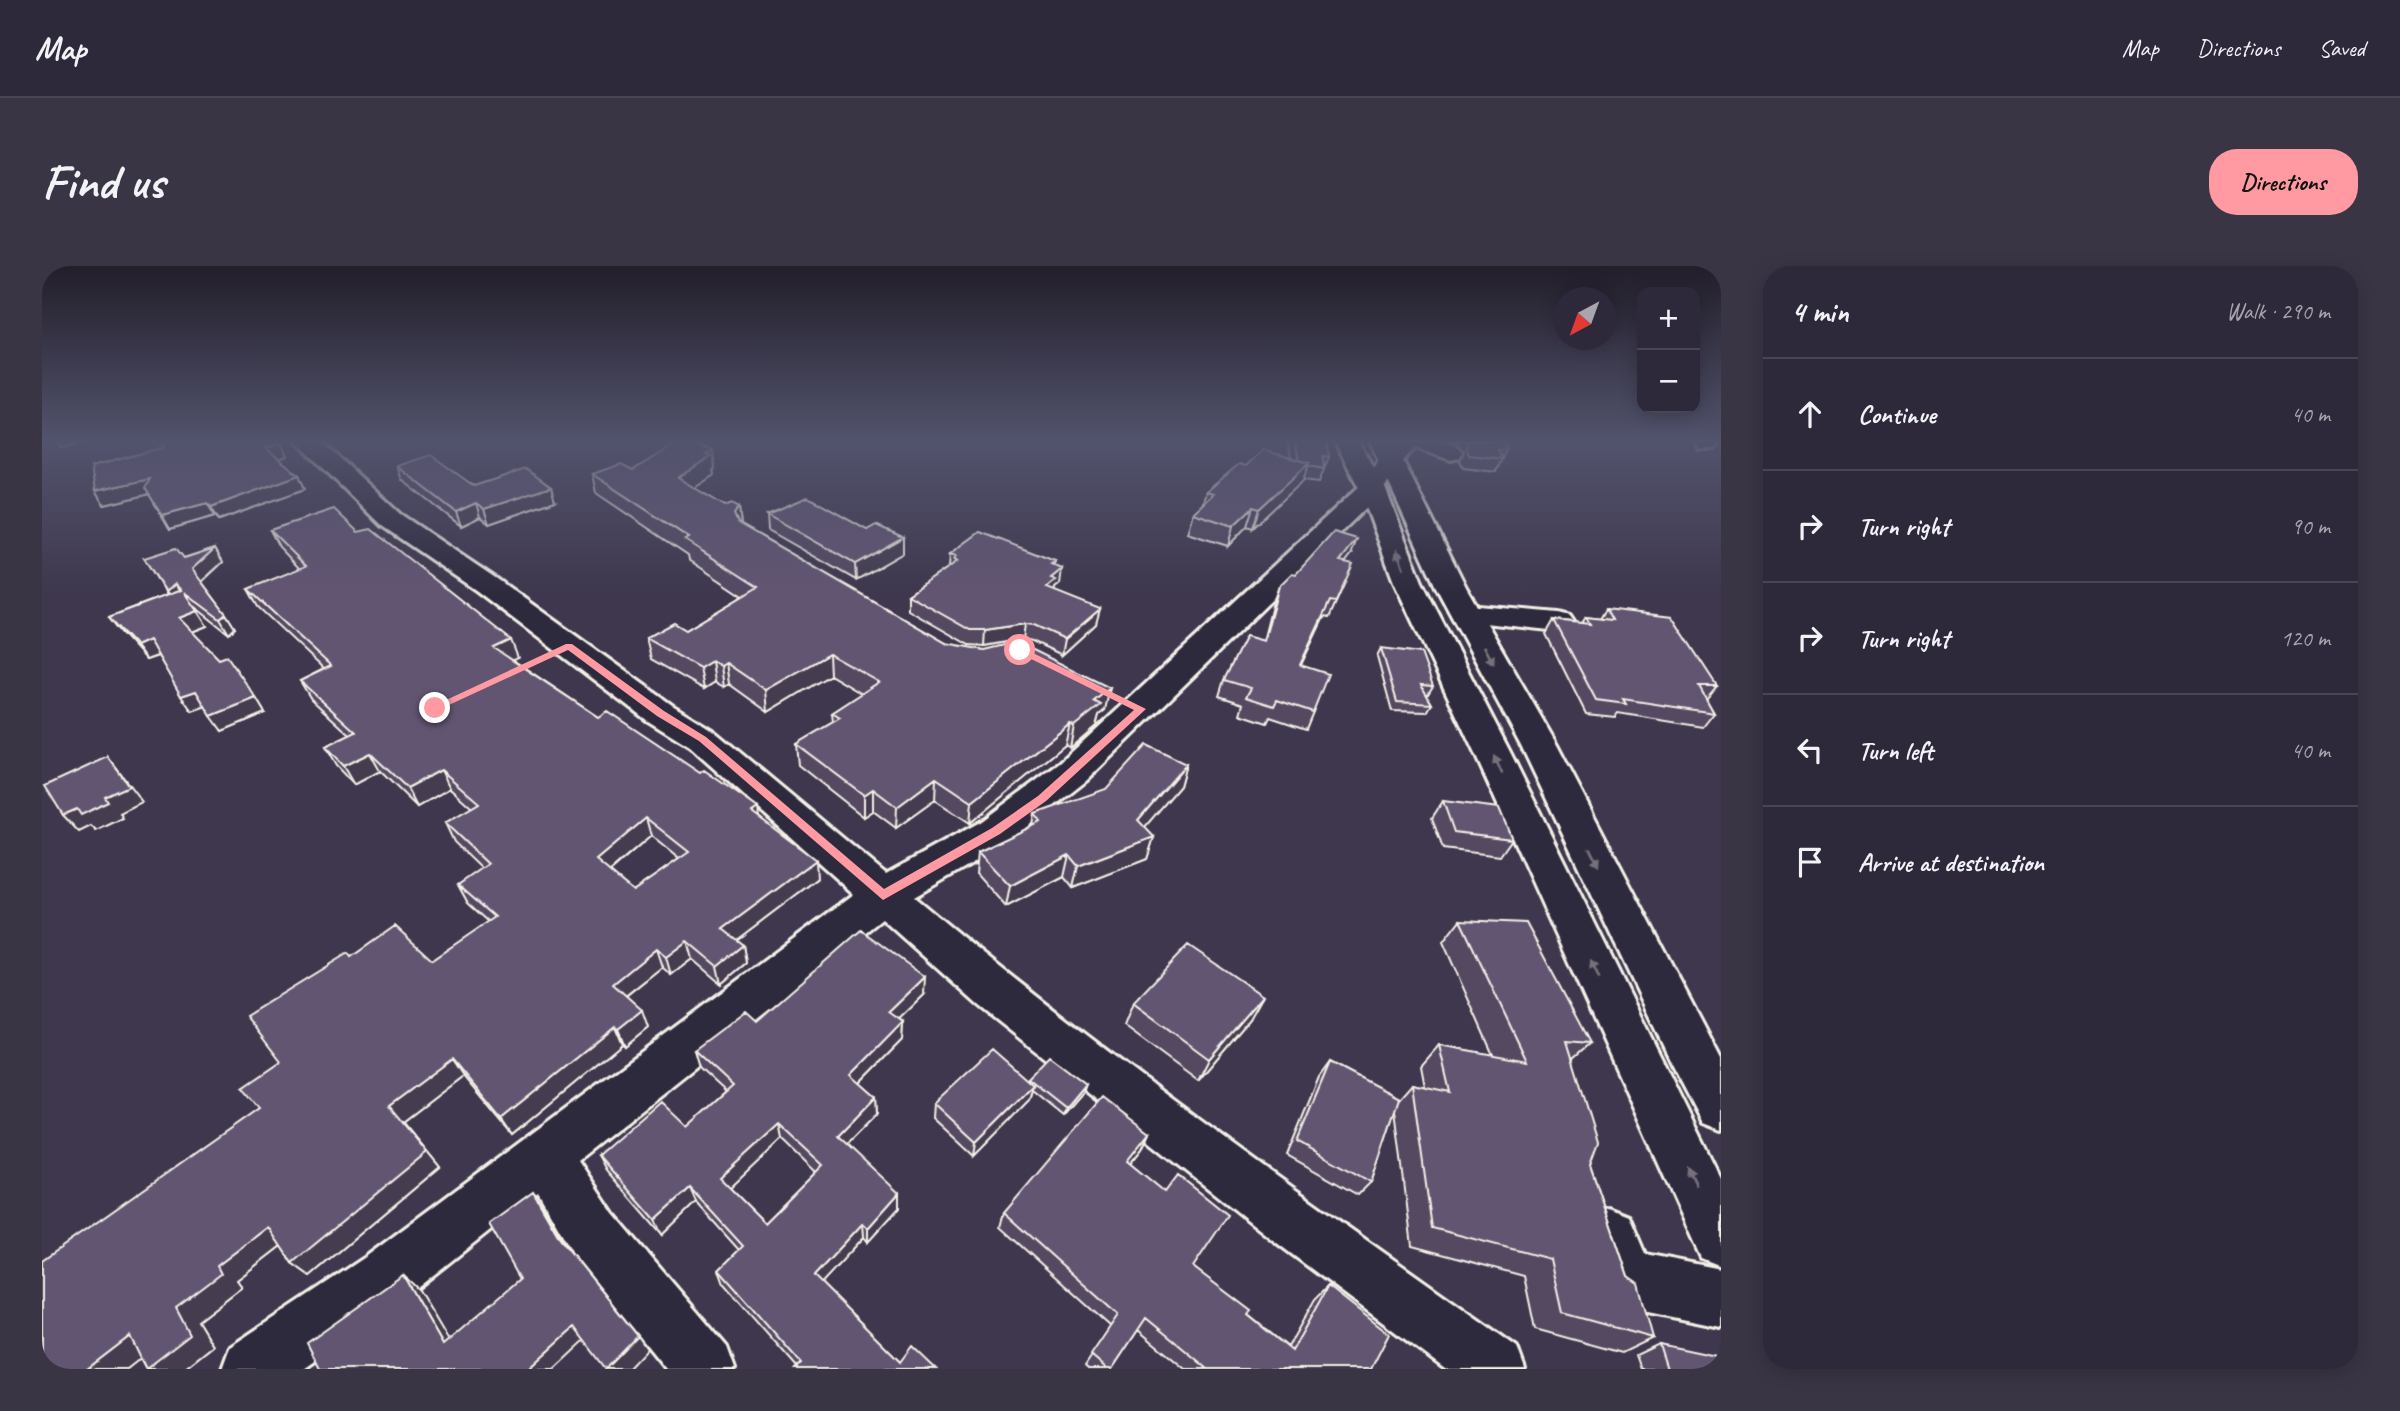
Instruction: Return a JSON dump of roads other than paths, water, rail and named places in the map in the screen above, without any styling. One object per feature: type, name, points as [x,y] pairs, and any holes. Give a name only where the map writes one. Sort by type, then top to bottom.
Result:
[{"type":"main road","points":[[362,492],[391,520],[487,585],[660,713],[702,739],[995,991],[1269,1204],[1495,1369]]},
{"type":"main road","points":[[252,1369],[387,1276],[883,895],[996,831],[1042,798],[1128,703],[1353,492]]},
{"type":"main road","points":[[1397,492],[1408,582],[1499,767],[1721,1238]]},
{"type":"main road","points":[[1410,492],[1466,614],[1539,746],[1688,1047],[1718,1093]]},
{"type":"main road","points":[[1466,614],[1559,622]]},
{"type":"main road","points":[[543,1157],[550,1163],[593,1233],[705,1369]]},
{"type":"main road","points":[[1594,1182],[1622,1272],[1633,1280],[1656,1287],[1721,1298]]}]
